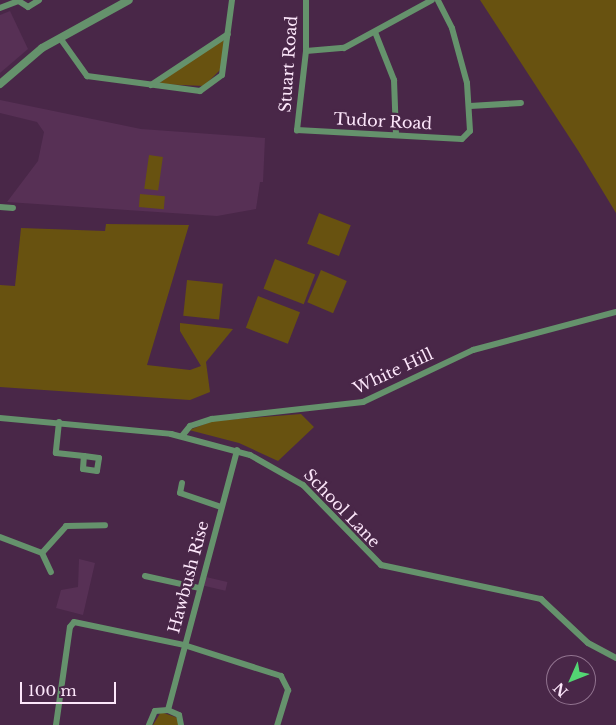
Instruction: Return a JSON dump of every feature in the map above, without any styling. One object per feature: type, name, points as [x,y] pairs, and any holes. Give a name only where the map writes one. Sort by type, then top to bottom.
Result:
[{"type":"street","points":[[0,8],[18,0],[28,7],[39,0]]},
{"type":"street","points":[[0,84],[29,57],[130,0]]},
{"type":"street","points":[[60,38],[87,76],[206,90],[222,75],[232,0]]},
{"type":"street","name":"Stuart Road","points":[[297,130],[306,51],[306,0]]},
{"type":"street","points":[[306,51],[336,51],[375,32],[432,0]]},
{"type":"street","points":[[438,0],[462,57],[470,106],[521,103]]},
{"type":"street","points":[[375,32],[394,80],[396,134]]},
{"type":"street","points":[[151,85],[228,34]]},
{"type":"street","name":"Tudor Road","points":[[297,130],[466,137],[470,106]]},
{"type":"street","points":[[0,207],[14,208]]},
{"type":"street","name":"White Hill","points":[[182,436],[190,426],[212,419],[356,404],[473,350],[616,312]]},
{"type":"street","name":"School Lane","points":[[0,418],[59,422],[182,436],[237,450],[297,480],[381,565],[541,598],[588,643],[616,658]]},
{"type":"street","points":[[59,422],[56,454],[84,456]]},
{"type":"street","name":"Hawbush Rise","points":[[168,710],[237,450]]},
{"type":"street","points":[[182,483],[180,493],[221,507]]},
{"type":"street","points":[[42,553],[66,526],[105,525]]},
{"type":"street","points":[[0,537],[42,553],[51,572]]},
{"type":"street","points":[[145,576],[199,588]]},
{"type":"street","points":[[56,725],[70,627],[74,622],[184,645],[287,680],[277,725]]},
{"type":"street","points":[[149,725],[154,711],[168,710],[179,715],[181,725]]},
{"type":"shaded area","points":[[480,0],[616,0],[616,213],[579,152]]},
{"type":"shaded area","points":[[10,11],[28,49],[0,73],[0,15]]},
{"type":"shaded area","points":[[221,38],[224,41],[221,69],[204,86],[158,84]]},
{"type":"shaded area","points":[[0,100],[141,129],[265,138],[263,182],[260,182],[256,209],[217,216],[7,202],[38,161],[44,132],[37,122],[0,113]]},
{"type":"shaded area","points":[[149,155],[163,157],[158,191],[144,189]]},
{"type":"shaded area","points":[[140,194],[165,196],[164,209],[139,207]]},
{"type":"shaded area","points":[[319,213],[351,225],[339,256],[307,244]]},
{"type":"shaded area","points":[[106,224],[189,225],[147,365],[190,370],[201,366],[180,331],[180,323],[233,329],[206,362],[210,392],[190,400],[0,387],[0,285],[15,286],[21,228],[105,231]]},
{"type":"shaded area","points":[[275,259],[315,274],[304,304],[264,289]]},
{"type":"shaded area","points":[[321,270],[347,281],[333,313],[307,302]]},
{"type":"shaded area","points":[[187,280],[223,284],[219,320],[183,316]]},
{"type":"shaded area","points":[[258,296],[300,312],[288,344],[246,328]]},
{"type":"shaded area","points":[[301,414],[314,427],[278,461],[239,443],[189,430],[213,421]]},
{"type":"shaded area","points":[[79,559],[95,563],[83,615],[56,608],[61,590],[78,587]]},
{"type":"shaded area","points":[[206,577],[227,582],[225,591],[204,586]]},
{"type":"shaded area","points":[[161,712],[178,718],[178,725],[153,725]]}]
